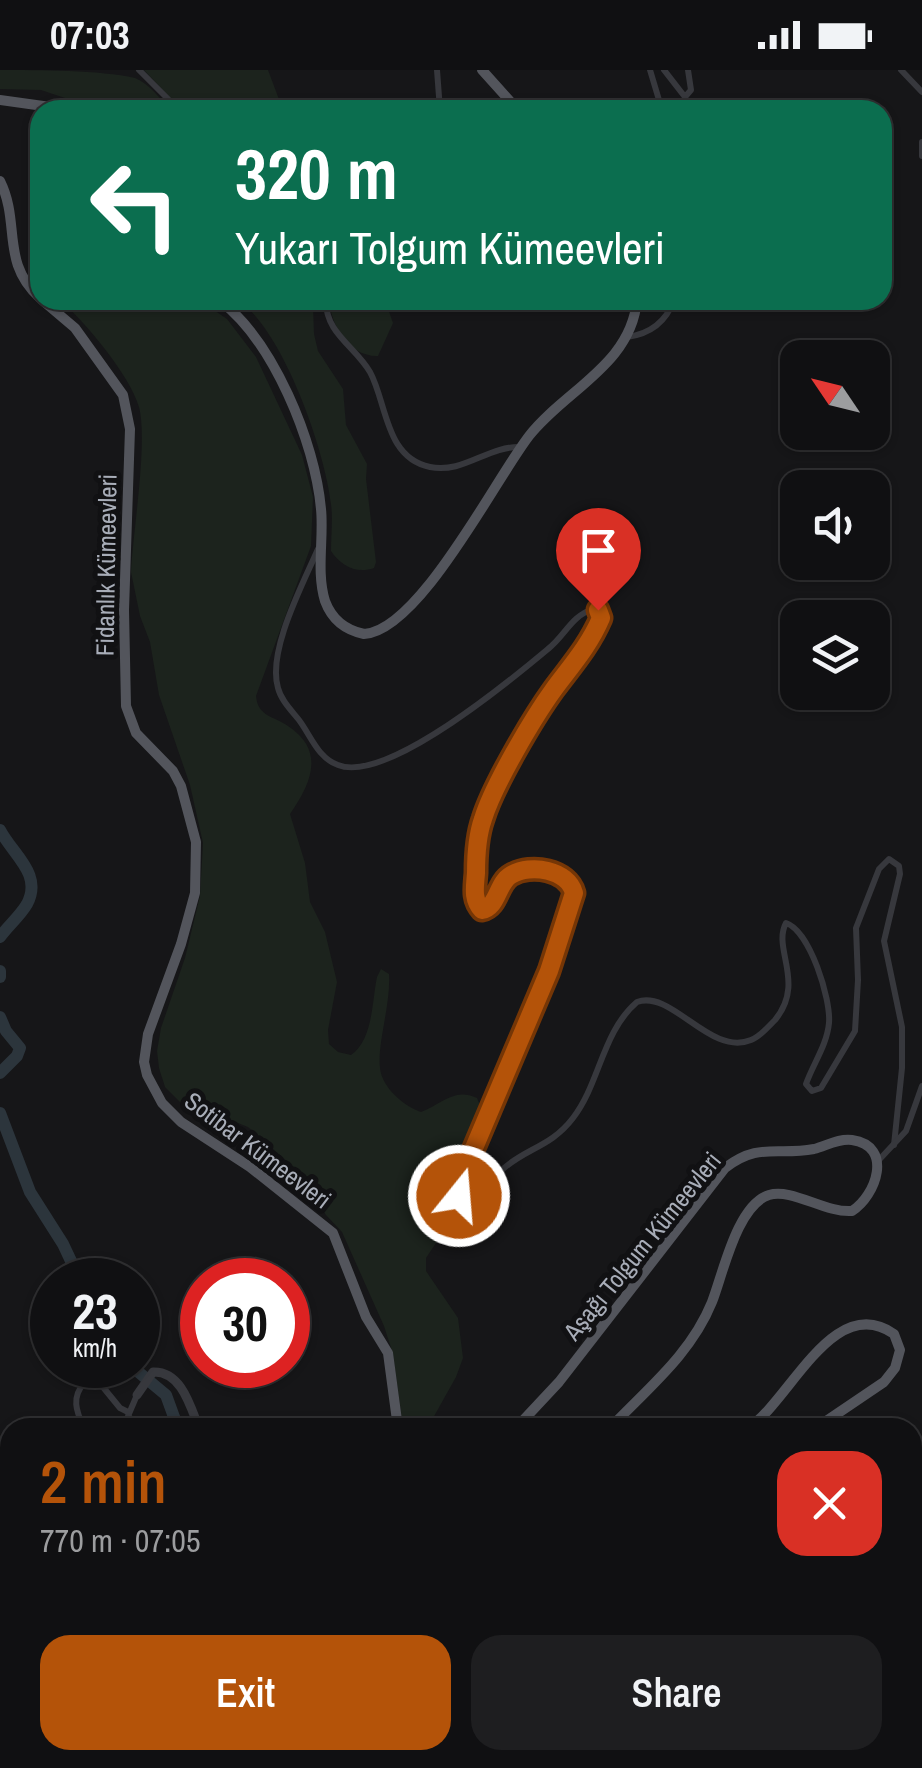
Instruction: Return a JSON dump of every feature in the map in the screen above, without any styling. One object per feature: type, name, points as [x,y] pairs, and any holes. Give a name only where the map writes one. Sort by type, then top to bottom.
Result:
[{"type":"main road","points":[[482,70],[509,100]]},
{"type":"main road","points":[[0,100],[30,104]]},
{"type":"main road","name":"Fidanlık Kümeevleri","points":[[0,181],[6,193],[15,264],[30,287]]},
{"type":"main road","name":"Fidanlık Kümeevleri","points":[[54,310],[75,328],[123,396],[130,429],[124,610],[126,706],[136,733],[182,786],[196,842]]},
{"type":"main road","points":[[232,310],[262,346],[308,442],[319,491],[324,591],[331,613],[354,632],[364,634],[382,630],[399,618],[433,578],[522,447],[550,414],[612,358],[626,337],[634,310]]},
{"type":"main road","name":"Sotibar Kümeevleri","points":[[196,842],[194,893],[185,932],[148,1034],[146,1075],[181,1122],[250,1168],[334,1233],[366,1316],[388,1353],[397,1418]]},
{"type":"main road","name":"Aşağı Tolgum Kümeevleri","points":[[525,1418],[559,1382],[716,1179],[736,1160],[756,1150],[805,1150],[850,1140],[867,1147],[877,1162]]},
{"type":"main road","points":[[620,1418],[688,1347],[712,1304],[738,1229],[750,1209],[767,1195],[778,1194],[826,1209],[852,1211],[875,1186],[877,1162]]},
{"type":"main road","points":[[760,1418],[774,1406],[796,1372],[834,1338],[858,1324],[868,1323],[894,1334],[900,1350],[890,1377],[831,1418]]},
{"type":"street","points":[[139,70],[169,100]]},
{"type":"street","points":[[437,70],[439,100]]},
{"type":"street","points":[[650,70],[659,100]]},
{"type":"street","points":[[664,70],[685,96],[690,90],[688,70]]},
{"type":"street","points":[[901,70],[922,92]]},
{"type":"street","points":[[922,142],[922,156]]},
{"type":"street","points":[[327,310],[329,322],[368,368],[394,438],[422,465],[453,467],[506,448],[522,447]]},
{"type":"street","points":[[626,337],[654,328],[670,310]]},
{"type":"street","points":[[322,539],[278,650],[276,676],[286,704],[322,755],[343,767],[362,767],[447,727],[551,647],[574,618],[593,609],[601,613],[584,650],[549,696],[515,754],[490,802],[479,834],[474,893],[482,910],[491,906],[508,877],[522,871],[560,875],[571,883],[574,893],[549,971],[464,1174],[461,1205],[475,1208],[504,1168],[549,1142],[566,1126],[589,1094],[618,1024],[637,1002],[655,1000],[700,1029],[736,1042],[760,1035],[778,1016],[787,997],[790,972],[783,935],[786,923],[797,928],[807,945],[827,1002],[826,1035],[806,1084],[812,1092],[821,1088],[855,1031],[856,928],[880,868],[889,859],[898,866],[900,881],[886,926],[885,951],[900,1002],[903,1049],[894,1145]]},
{"type":"street","points":[[877,1162],[912,1118],[922,1086]]},
{"type":"street","points":[[128,1412],[156,1370],[166,1373],[182,1388],[195,1418]]},
{"type":"street","points":[[79,1418],[75,1396],[85,1382],[98,1382],[133,1418]]},
{"type":"shaded area","points":[[0,70],[87,72],[135,78],[161,100],[71,100],[41,90],[0,89]]},
{"type":"shaded area","points":[[144,70],[268,70],[279,100],[172,100]]},
{"type":"shaded area","points":[[70,310],[214,310],[227,319],[256,357],[302,455],[313,497],[311,546],[256,696],[263,712],[300,736],[311,757],[309,780],[290,814],[305,863],[310,902],[325,932],[337,982],[329,1044],[338,1052],[351,1055],[364,1040],[381,969],[389,974],[380,1068],[389,1089],[421,1112],[462,1094],[477,1098],[482,1110],[456,1183],[454,1216],[426,1258],[426,1271],[458,1318],[463,1358],[433,1418],[402,1418],[393,1354],[384,1326],[342,1232],[326,1215],[299,1172],[248,1127],[233,1121],[203,1120],[165,1087],[157,1051],[200,896],[203,843],[190,785],[159,695],[131,572],[141,464],[139,407],[106,350]]},
{"type":"shaded area","points":[[249,310],[313,310],[318,351],[343,389],[346,425],[367,464],[374,568],[350,567],[331,551],[331,504],[311,424],[286,363]]},
{"type":"shaded area","points":[[331,310],[388,310],[393,323],[378,356],[350,345]]},
{"type":"waterway","points":[[0,830],[24,865],[31,883],[27,904],[0,937]]},
{"type":"waterway","points":[[0,971],[0,977]]},
{"type":"waterway","points":[[0,1017],[20,1048],[0,1073]]},
{"type":"waterway","points":[[0,1113],[30,1192],[70,1258]]},
{"type":"waterway","points":[[158,1388],[166,1395],[174,1418]]},
{"type":"route","points":[[459,1196],[474,1148],[549,971],[574,899],[571,883],[560,875],[522,871],[508,877],[491,906],[482,910],[474,893],[479,834],[490,802],[515,754],[598,625],[598,610]]}]
